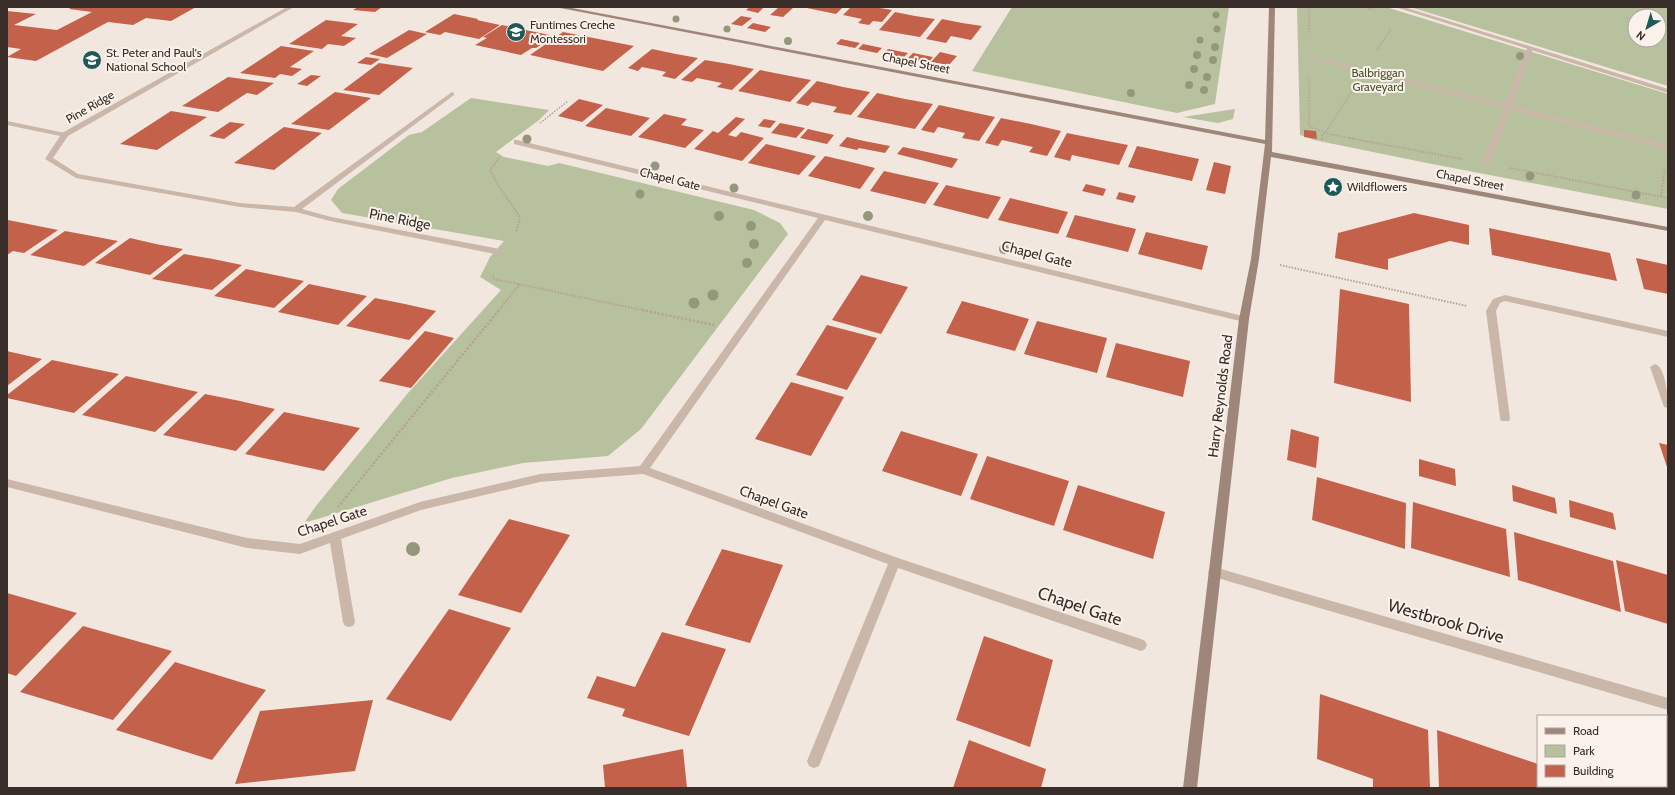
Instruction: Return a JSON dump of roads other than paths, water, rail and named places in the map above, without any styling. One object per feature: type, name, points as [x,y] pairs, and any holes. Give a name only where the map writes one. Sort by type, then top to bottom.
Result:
[{"type":"main road","name":"Chapel Street","points":[[558,7],[1269,143]]},
{"type":"main road","name":"Harry Reynolds Road","points":[[1190,788],[1244,319],[1255,259],[1268,154],[1272,7]]},
{"type":"main road","name":"Chapel Street","points":[[1268,154],[1668,229]]},
{"type":"street","name":"Pine Ridge","points":[[290,7],[66,135],[49,159],[76,176],[240,205],[296,210],[330,219],[500,252]]},
{"type":"street","points":[[1398,7],[1668,91]]},
{"type":"street","points":[[1486,163],[1530,49]]},
{"type":"street","points":[[1309,57],[1668,147]]},
{"type":"street","points":[[296,210],[452,94]]},
{"type":"street","points":[[7,123],[66,135]]},
{"type":"street","name":"Chapel Gate","points":[[517,142],[1244,319]]},
{"type":"street","points":[[643,470],[823,217]]},
{"type":"street","points":[[1504,418],[1491,311],[1496,301],[1505,298],[1668,334]]},
{"type":"street","points":[[1655,367],[1668,404]]},
{"type":"street","name":"Chapel Gate","points":[[7,483],[247,543],[300,549],[420,506],[540,478],[643,470],[895,562],[1141,645]]},
{"type":"street","points":[[335,537],[349,622]]},
{"type":"street","points":[[814,761],[895,562]]},
{"type":"street","name":"Westbrook Drive","points":[[1214,572],[1668,704]]},
{"type":"place","name":"Funtimes Creche Montessori","points":[[516,32]]},
{"type":"place","name":"St. Peter and Paul's National School","points":[[92,60]]},
{"type":"place","name":"Wildflowers","points":[[1333,187]]},
{"type":"park label","name":"Balbriggan Graveyard","points":[[1378,80]]}]
